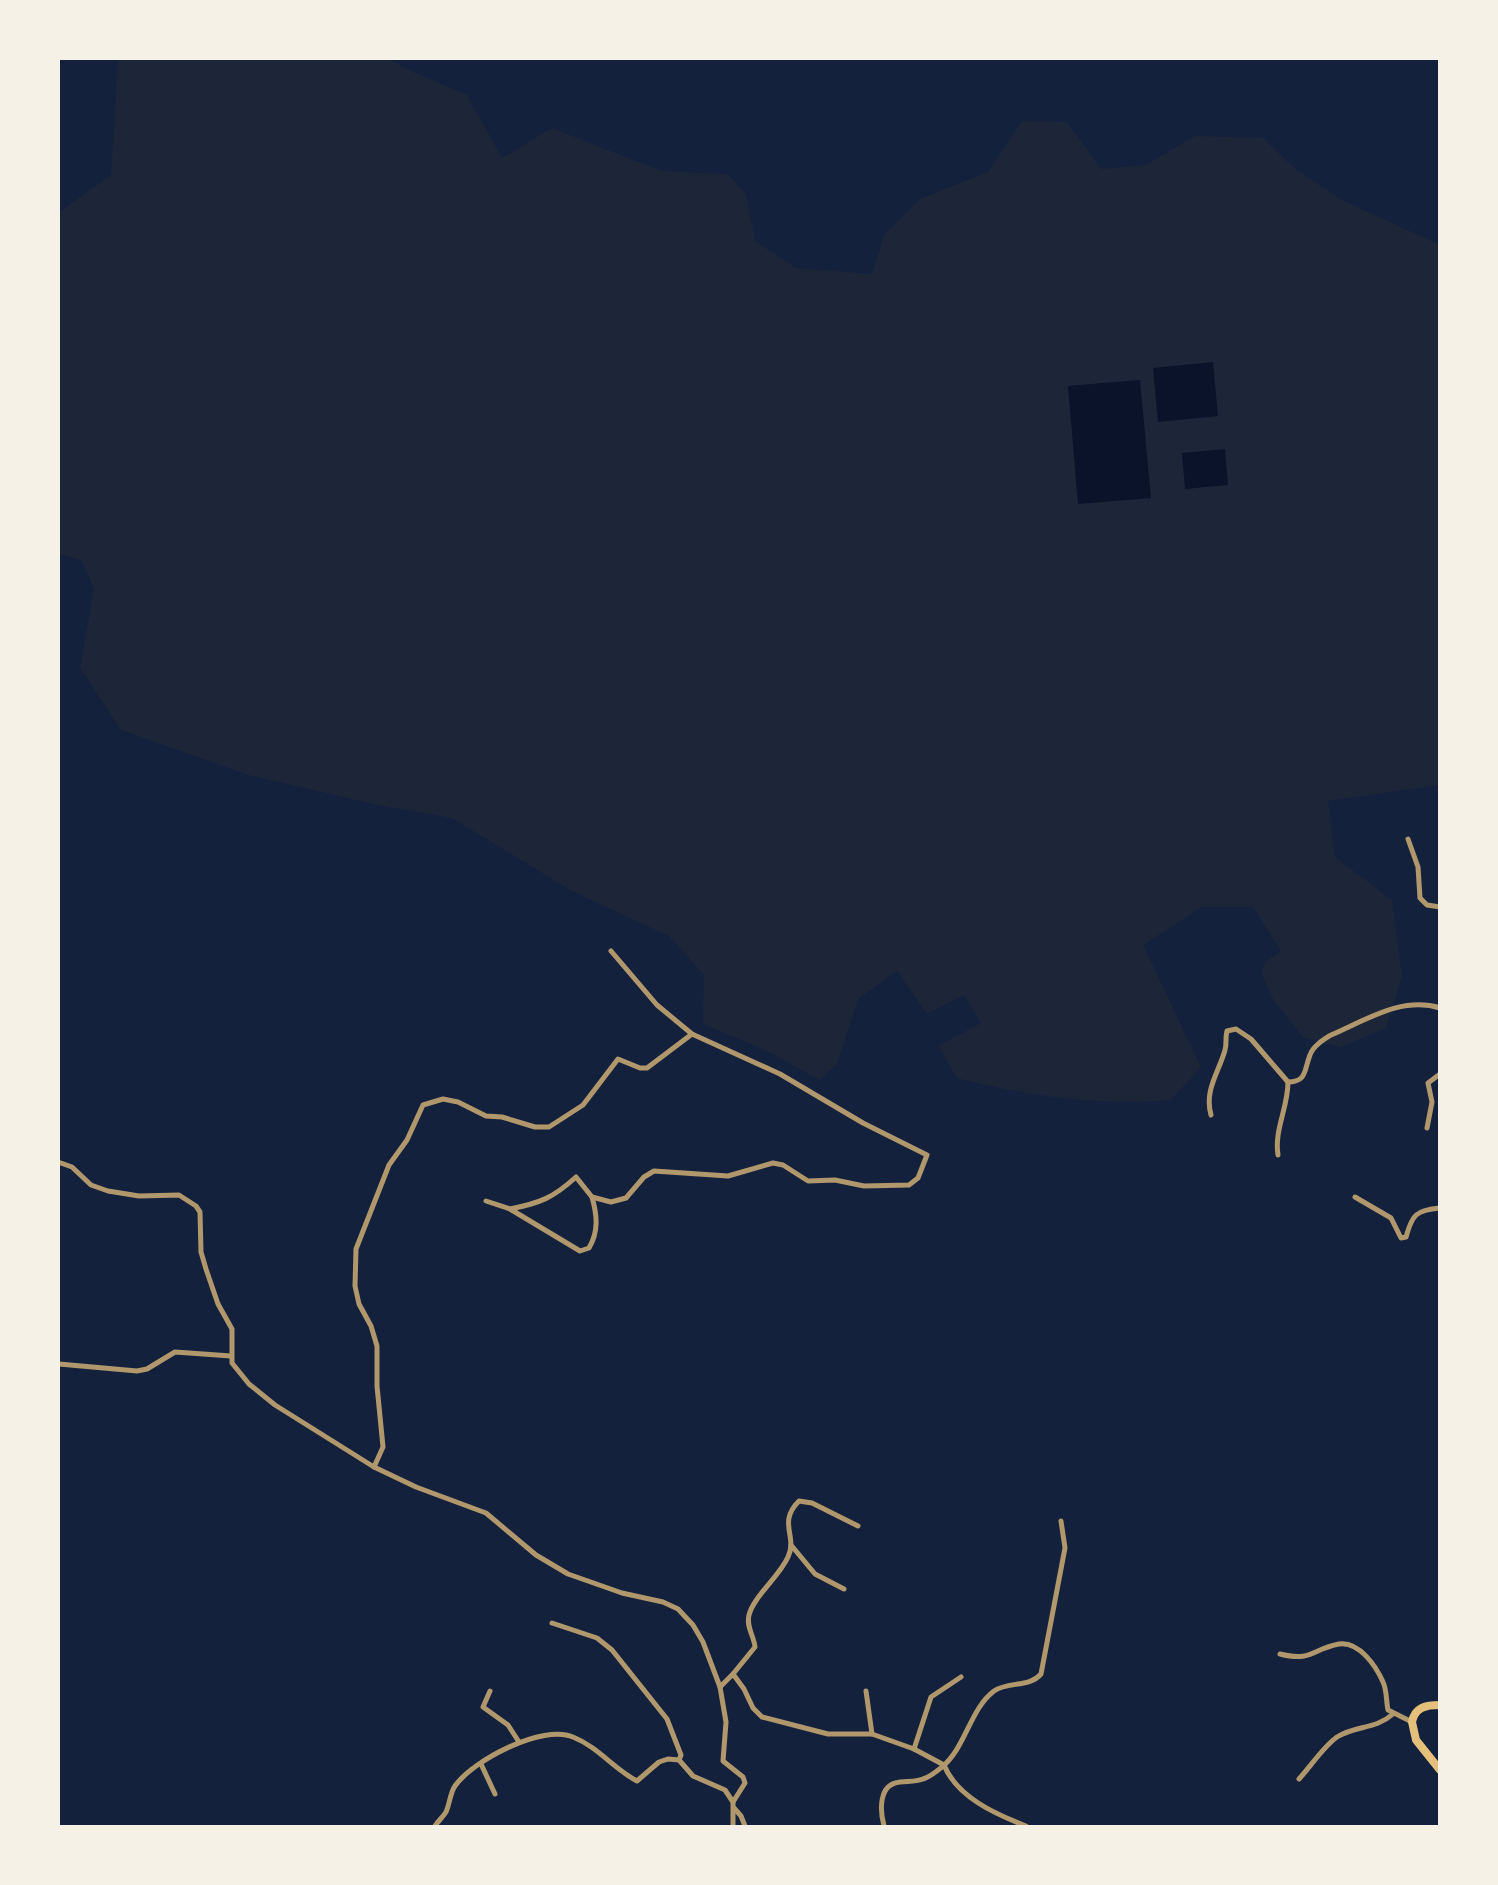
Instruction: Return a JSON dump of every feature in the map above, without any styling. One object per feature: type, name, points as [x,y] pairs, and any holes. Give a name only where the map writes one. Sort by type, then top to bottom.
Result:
[{"type":"main road","points":[[1440,1705],[1426,1705],[1415,1713],[1412,1722],[1416,1740],[1440,1770]]},
{"type":"street","points":[[1408,838],[1418,867],[1420,898],[1427,905],[1440,908]]},
{"type":"street","points":[[592,1197],[611,1202],[626,1198],[644,1177],[654,1171],[728,1176],[773,1163],[783,1166],[808,1181],[835,1180],[864,1186],[909,1185],[918,1178],[928,1159],[923,1151],[899,1142],[780,1074],[692,1034],[657,1005],[612,951]]},
{"type":"street","points":[[1288,1082],[1297,1082],[1303,1077],[1310,1054],[1331,1035],[1404,1005],[1420,1003],[1440,1008]]},
{"type":"street","points":[[1211,1115],[1210,1092],[1226,1048],[1225,1036],[1230,1029],[1236,1029],[1245,1034],[1288,1082],[1287,1104],[1275,1139],[1278,1155]]},
{"type":"street","points":[[375,1467],[383,1447],[377,1386],[377,1346],[371,1326],[359,1304],[355,1286],[356,1250],[389,1165],[407,1140],[423,1105],[443,1099],[458,1102],[486,1116],[535,1127],[549,1127],[583,1105],[618,1059],[640,1068],[647,1068],[692,1034]]},
{"type":"street","points":[[1427,1128],[1432,1102],[1428,1083],[1440,1074]]},
{"type":"street","points":[[58,1162],[72,1167],[91,1185],[108,1191],[140,1196],[179,1195],[196,1206],[200,1212],[201,1252],[218,1304],[232,1329],[234,1338],[231,1356],[234,1369],[264,1397],[375,1467],[416,1487],[486,1513],[536,1555],[568,1574],[622,1593],[663,1602],[678,1609],[693,1625],[703,1642],[720,1687],[726,1722],[723,1761],[743,1777],[745,1783],[733,1805],[733,1827]]},
{"type":"street","points":[[486,1201],[510,1209],[574,1249],[584,1251],[592,1244],[597,1216],[592,1197],[576,1177],[555,1196],[538,1203],[510,1209]]},
{"type":"street","points":[[1355,1197],[1391,1218],[1399,1237],[1406,1237],[1410,1220],[1416,1214],[1425,1209],[1440,1208]]},
{"type":"street","points":[[60,1364],[137,1371],[147,1369],[175,1352],[231,1356]]},
{"type":"street","points":[[844,1589],[815,1574],[791,1545],[786,1526],[791,1512],[799,1501],[812,1503],[858,1526]]},
{"type":"street","points":[[884,1827],[880,1812],[886,1790],[892,1783],[926,1779],[944,1765],[994,1691],[1029,1682],[1041,1674],[1065,1548],[1061,1521]]},
{"type":"street","points":[[720,1687],[755,1647],[749,1627],[751,1610],[779,1573],[791,1545]]},
{"type":"street","points":[[552,1623],[597,1638],[612,1650],[667,1719],[681,1755],[679,1760]]},
{"type":"street","points":[[1280,1654],[1303,1658],[1341,1644],[1355,1647],[1372,1662],[1384,1684],[1388,1710],[1412,1722]]},
{"type":"street","points":[[733,1674],[744,1689],[753,1708],[762,1717],[828,1734],[872,1734],[914,1749],[944,1765],[949,1777],[978,1803],[1026,1827]]},
{"type":"street","points":[[914,1749],[919,1726],[931,1696],[961,1677]]},
{"type":"street","points":[[490,1691],[483,1707],[508,1725],[519,1743]]},
{"type":"street","points":[[866,1691],[872,1734]]},
{"type":"street","points":[[1299,1779],[1335,1738],[1347,1732],[1381,1724],[1393,1714]]},
{"type":"street","points":[[435,1827],[445,1813],[456,1785],[482,1764],[538,1735],[562,1733],[572,1736],[602,1754],[625,1775],[637,1781],[659,1762],[668,1759],[679,1760],[693,1776],[725,1791],[741,1816],[745,1827]]},
{"type":"street","points":[[482,1764],[495,1794]]},
{"type":"shaded area","points":[[388,58],[406,69],[467,95],[502,158],[552,128],[661,171],[728,174],[746,194],[755,241],[796,268],[872,274],[884,235],[920,199],[988,172],[1022,121],[1067,122],[1101,169],[1146,165],[1195,136],[1263,138],[1294,168],[1340,199],[1440,245],[1439,785],[1328,801],[1335,857],[1392,900],[1402,976],[1386,1028],[1340,1047],[1303,1037],[1274,1001],[1262,974],[1265,962],[1281,951],[1253,907],[1202,907],[1143,945],[1201,1067],[1171,1100],[1117,1102],[1064,1098],[1010,1090],[957,1078],[938,1046],[981,1023],[964,995],[927,1014],[897,971],[858,999],[837,1064],[820,1080],[765,1050],[703,1024],[704,975],[669,936],[572,891],[452,818],[382,806],[249,775],[121,730],[80,668],[94,589],[81,560],[59,554],[58,213],[111,175],[118,59]]},
{"type":"shaded area","points":[[1213,362],[1218,416],[1158,422],[1153,368]]},
{"type":"shaded area","points":[[1140,380],[1151,498],[1078,504],[1068,386]]},
{"type":"shaded area","points":[[1225,449],[1228,485],[1185,489],[1182,453]]}]
